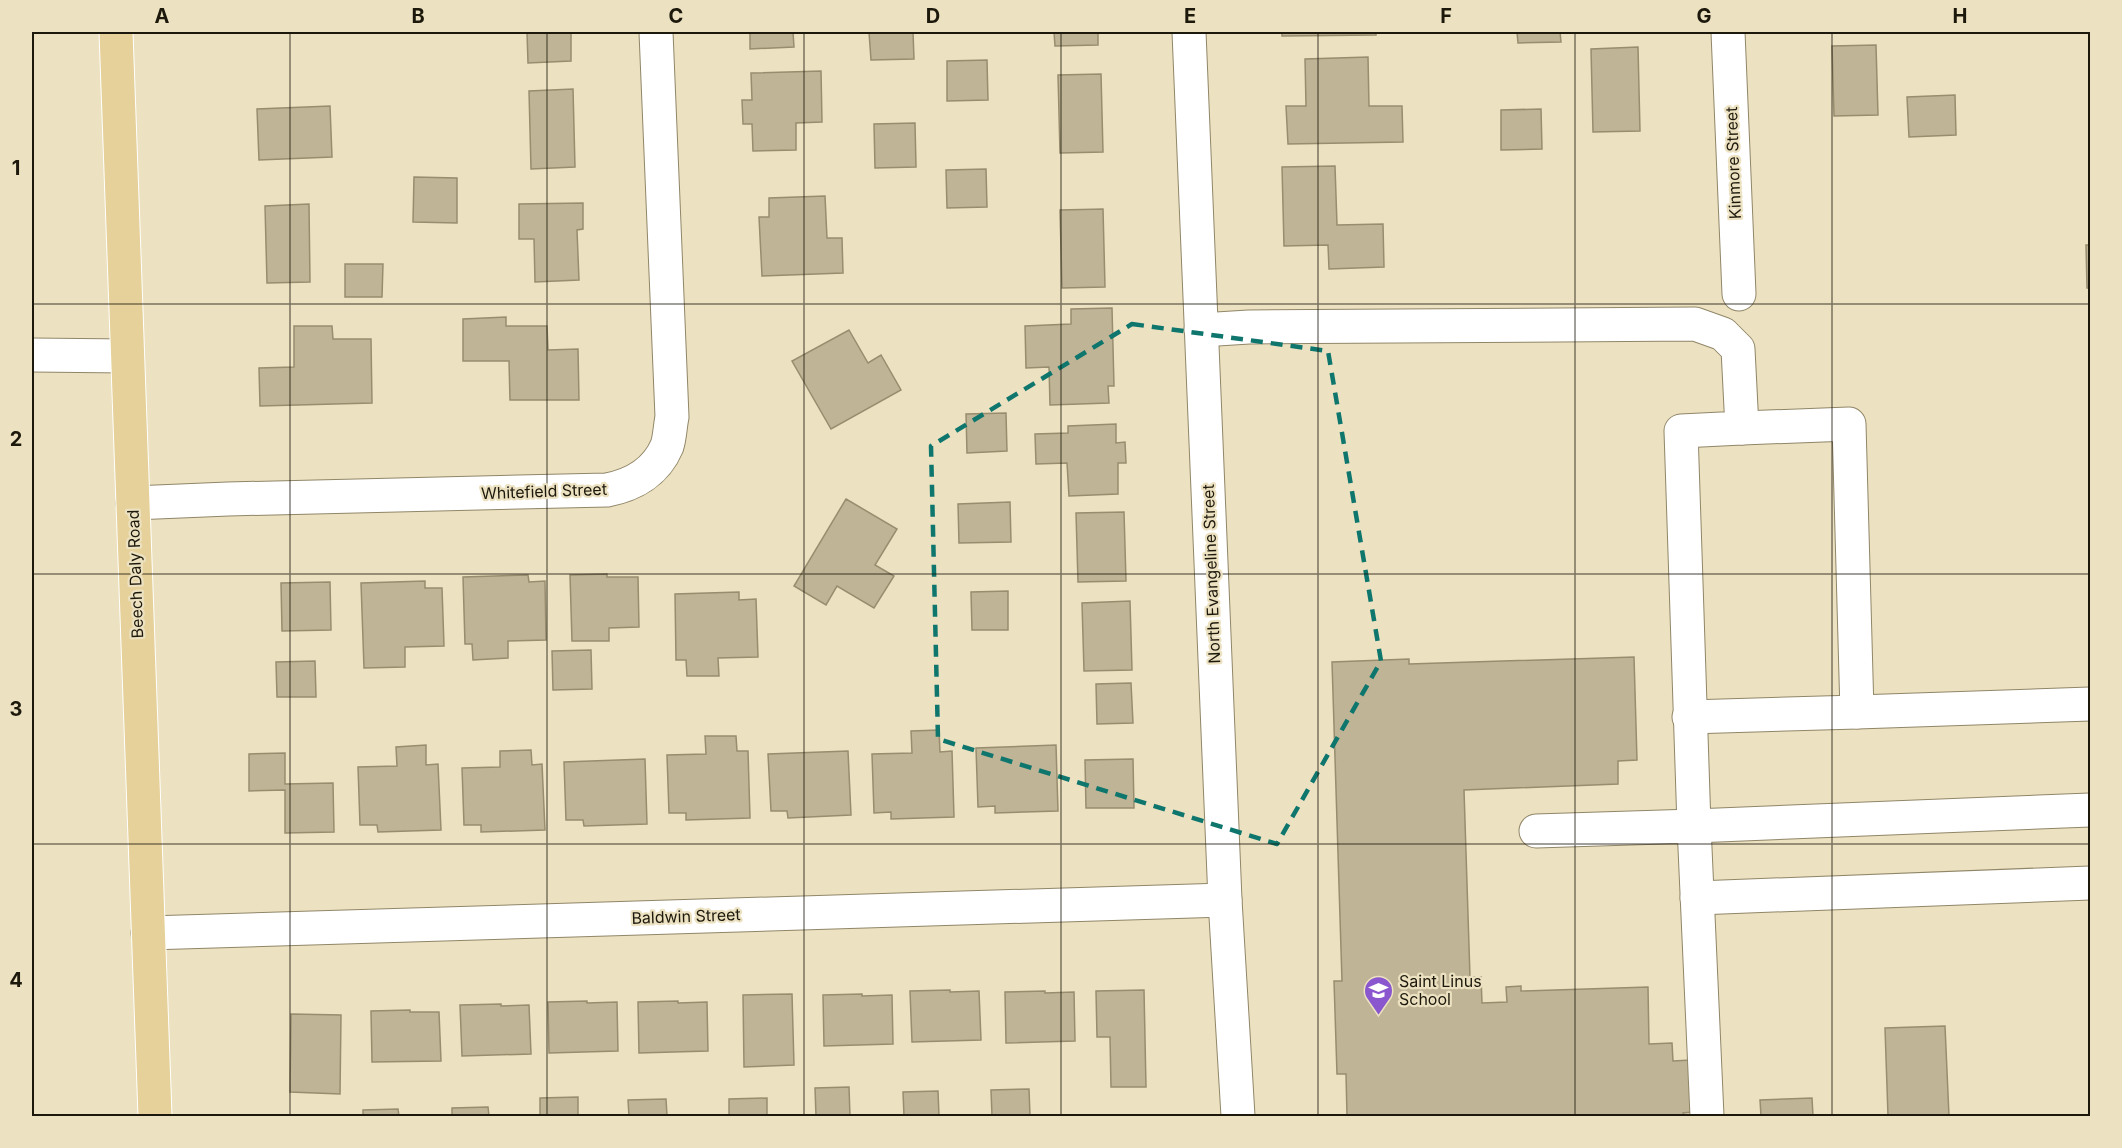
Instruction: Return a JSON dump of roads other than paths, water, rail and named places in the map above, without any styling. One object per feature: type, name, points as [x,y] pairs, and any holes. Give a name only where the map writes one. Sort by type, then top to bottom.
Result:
[{"type":"main road","name":"Beech Daly Road","points":[[116,32],[155,1116]]},
{"type":"street","name":"Whitefield Street","points":[[133,503],[607,490],[626,486],[645,475],[659,459],[667,444],[672,417],[656,32]]},
{"type":"street","name":"North Evangeline Street","points":[[1190,32],[1225,900],[1238,1116]]},
{"type":"street","name":"Kinmore Street","points":[[1728,32],[1739,294]]},
{"type":"street","points":[[1201,330],[1261,327],[1695,324],[1723,334],[1738,349],[1742,428]]},
{"type":"street","points":[[32,355],[127,356]]},
{"type":"street","points":[[1707,1116],[1689,717],[1681,431],[1849,424],[1857,712]]},
{"type":"street","points":[[1689,717],[2091,704]]},
{"type":"street","points":[[1536,831],[2091,810]]},
{"type":"street","points":[[1697,898],[2091,883]]},
{"type":"street","name":"Baldwin Street","points":[[148,933],[1225,900]]},
{"type":"place","name":"Saint Linus School","points":[[1378,1016]]}]
